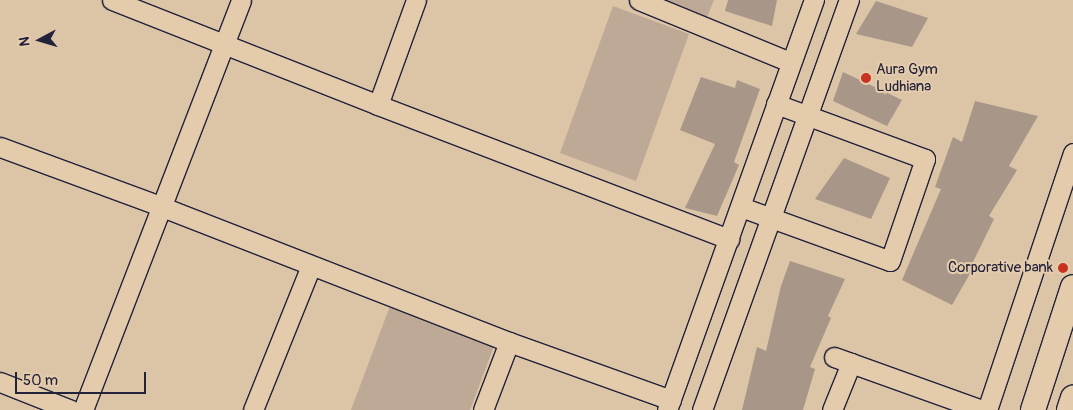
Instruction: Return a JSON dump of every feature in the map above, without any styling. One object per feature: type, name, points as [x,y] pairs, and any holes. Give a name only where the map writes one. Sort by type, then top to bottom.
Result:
[{"type":"main road","points":[[1033,410],[1073,287]]},
{"type":"main road","points":[[1069,410],[1073,398]]},
{"type":"street","points":[[112,0],[378,106],[729,239]]},
{"type":"street","points":[[83,410],[160,206],[241,0]]},
{"type":"street","points":[[378,106],[416,0]]},
{"type":"street","points":[[638,0],[790,62]]},
{"type":"street","points":[[1,150],[160,206],[669,405],[741,207],[790,62],[814,0]]},
{"type":"street","points":[[702,410],[849,0]]},
{"type":"street","points":[[741,207],[890,261],[924,159],[776,104]]},
{"type":"street","points":[[986,410],[1073,153]]},
{"type":"street","points":[[253,410],[311,266]]},
{"type":"street","points":[[483,410],[509,342]]},
{"type":"street","points":[[832,410],[842,360],[952,405],[982,410]]},
{"type":"street","points":[[0,382],[71,410]]},
{"type":"shaded area","points":[[662,0],[714,0],[707,17]]},
{"type":"shaded area","points":[[613,6],[689,34],[636,181],[560,153]]},
{"type":"shaded area","points":[[393,298],[497,338],[470,410],[351,410]]},
{"type":"building","points":[[728,0],[777,0],[772,26],[725,11]]},
{"type":"building","points":[[876,1],[928,18],[912,47],[856,34]]},
{"type":"building","points":[[843,72],[902,100],[887,126],[833,101]]},
{"type":"building","points":[[701,77],[735,88],[737,80],[760,89],[734,162],[739,165],[717,216],[685,208],[715,144],[680,130]]},
{"type":"building","points":[[975,101],[1038,116],[1009,166],[1017,170],[989,216],[994,219],[972,264],[975,265],[952,305],[902,280],[941,189],[935,187],[953,137],[962,142]]},
{"type":"building","points":[[844,158],[890,178],[871,219],[815,199]]},
{"type":"building","points":[[790,261],[845,279],[828,316],[831,318],[810,367],[815,369],[803,410],[742,410],[757,347],[766,351],[781,286]]},
{"type":"place","name":"Aura Gym Ludhiana","points":[[866,78]]},
{"type":"place","name":"Corporative bank","points":[[1063,268]]}]
